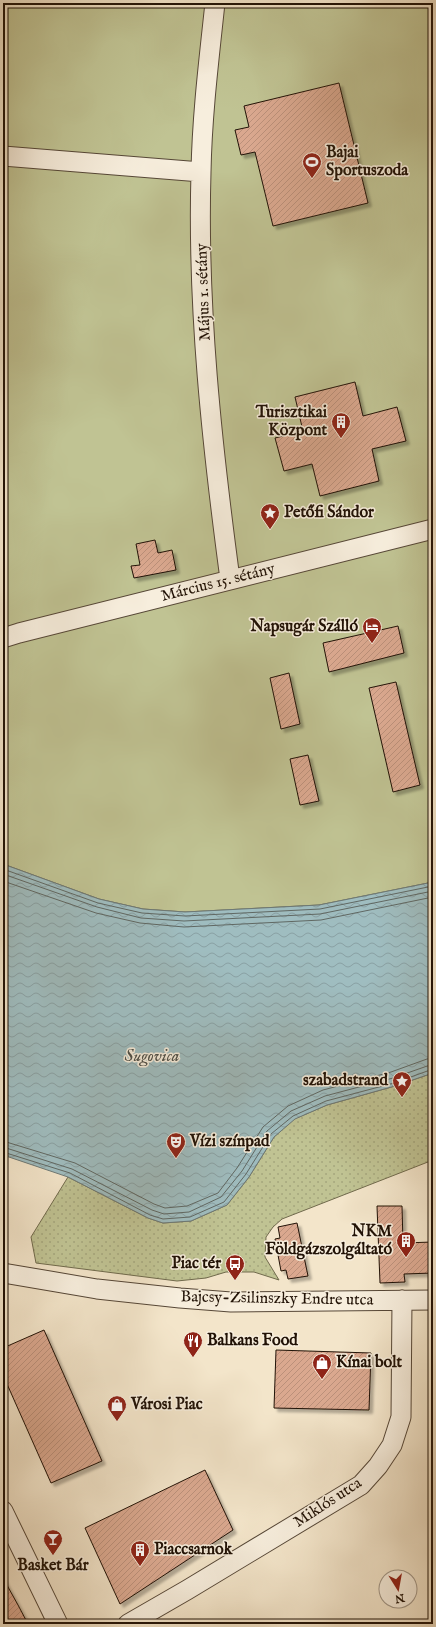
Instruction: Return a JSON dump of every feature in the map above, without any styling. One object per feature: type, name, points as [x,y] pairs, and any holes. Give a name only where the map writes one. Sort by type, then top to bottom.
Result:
[{"type":"street","name":"Május 1. sétány","points":[[215,3],[207,79],[201,172],[202,311],[221,509],[230,579]]},
{"type":"street","points":[[3,156],[201,172]]},
{"type":"street","name":"Március 15. sétány","points":[[3,638],[230,579],[433,529]]},
{"type":"street","name":"Bajcsy-Zsilinszky Endre utca","points":[[3,1273],[97,1289],[231,1302],[433,1300]]},
{"type":"street","name":"Miklós utca","points":[[128,1624],[187,1590],[361,1484],[378,1466],[392,1445],[401,1417],[402,1300]]},
{"type":"street","points":[[3,1511],[58,1624]]},
{"type":"green space","points":[[3,3],[433,3],[433,882],[319,905],[185,912],[143,909],[99,899],[3,864]]},
{"type":"green space","points":[[433,1073],[433,1160],[282,1219],[273,1227],[266,1237],[265,1257],[279,1280],[254,1272],[226,1272],[206,1278],[177,1281],[36,1263],[31,1237],[68,1177],[148,1218],[163,1223],[191,1221],[227,1205],[249,1177],[274,1137],[294,1119],[327,1105],[395,1086]]},
{"type":"water","name":"Sugovica","points":[[3,864],[99,899],[143,909],[185,912],[319,905],[433,882],[433,1073],[395,1086],[327,1105],[295,1119],[274,1137],[249,1177],[227,1205],[191,1221],[163,1223],[148,1218],[68,1177],[3,1155]]},
{"type":"building","name":"Bajai Sportuszoda","points":[[339,83],[368,203],[273,226],[255,152],[241,155],[235,130],[249,127],[244,106]]},
{"type":"building","name":"Turisztikai Központ","points":[[355,382],[363,416],[397,407],[406,441],[372,449],[379,481],[320,496],[312,464],[284,471],[275,438],[303,431],[295,397]]},
{"type":"building","points":[[155,540],[158,553],[172,550],[176,570],[134,578],[131,566],[140,565],[136,544]]},
{"type":"building","points":[[398,626],[404,653],[329,672],[323,643]]},
{"type":"building","points":[[289,673],[300,724],[281,729],[270,678]]},
{"type":"building","points":[[396,682],[420,785],[393,792],[369,688]]},
{"type":"building","points":[[308,755],[319,801],[300,805],[290,759]]},
{"type":"building","name":"NKM Földgázszolgáltató","points":[[377,1206],[402,1206],[403,1243],[433,1242],[433,1273],[404,1274],[405,1282],[380,1283]]},
{"type":"building","points":[[297,1223],[308,1276],[288,1279],[286,1270],[281,1271],[275,1239],[280,1238],[278,1227]]},
{"type":"building","points":[[44,1330],[102,1461],[51,1483],[3,1375],[3,1348]]},
{"type":"building","name":"Kínai bolt","points":[[276,1350],[371,1353],[369,1410],[274,1408]]},
{"type":"building","name":"Piaccsarnok","points":[[205,1470],[233,1530],[120,1604],[85,1528]]},
{"type":"building","points":[[3,1578],[18,1605],[28,1624],[3,1624]]},
{"type":"place","name":"Bajai Sportuszoda","points":[[312,179]]},
{"type":"place","name":"Turisztikai Központ","points":[[341,439]]},
{"type":"place","name":"Petőfi Sándor","points":[[270,530]]},
{"type":"place","name":"Napsugár Szálló","points":[[372,644]]},
{"type":"place","name":"szabadstrand","points":[[402,1098]]},
{"type":"place","name":"Vízi színpad","points":[[176,1159]]},
{"type":"place","name":"NKM Földgázszolgáltató","points":[[406,1258]]},
{"type":"place","name":"Piac tér","points":[[235,1281]]},
{"type":"place","name":"Balkans Food","points":[[193,1358]]},
{"type":"place","name":"Kínai bolt","points":[[322,1380]]},
{"type":"place","name":"Városi Piac","points":[[117,1422]]},
{"type":"place","name":"Basket Bár","points":[[53,1556]]},
{"type":"place","name":"Piaccsarnok","points":[[140,1567]]}]
